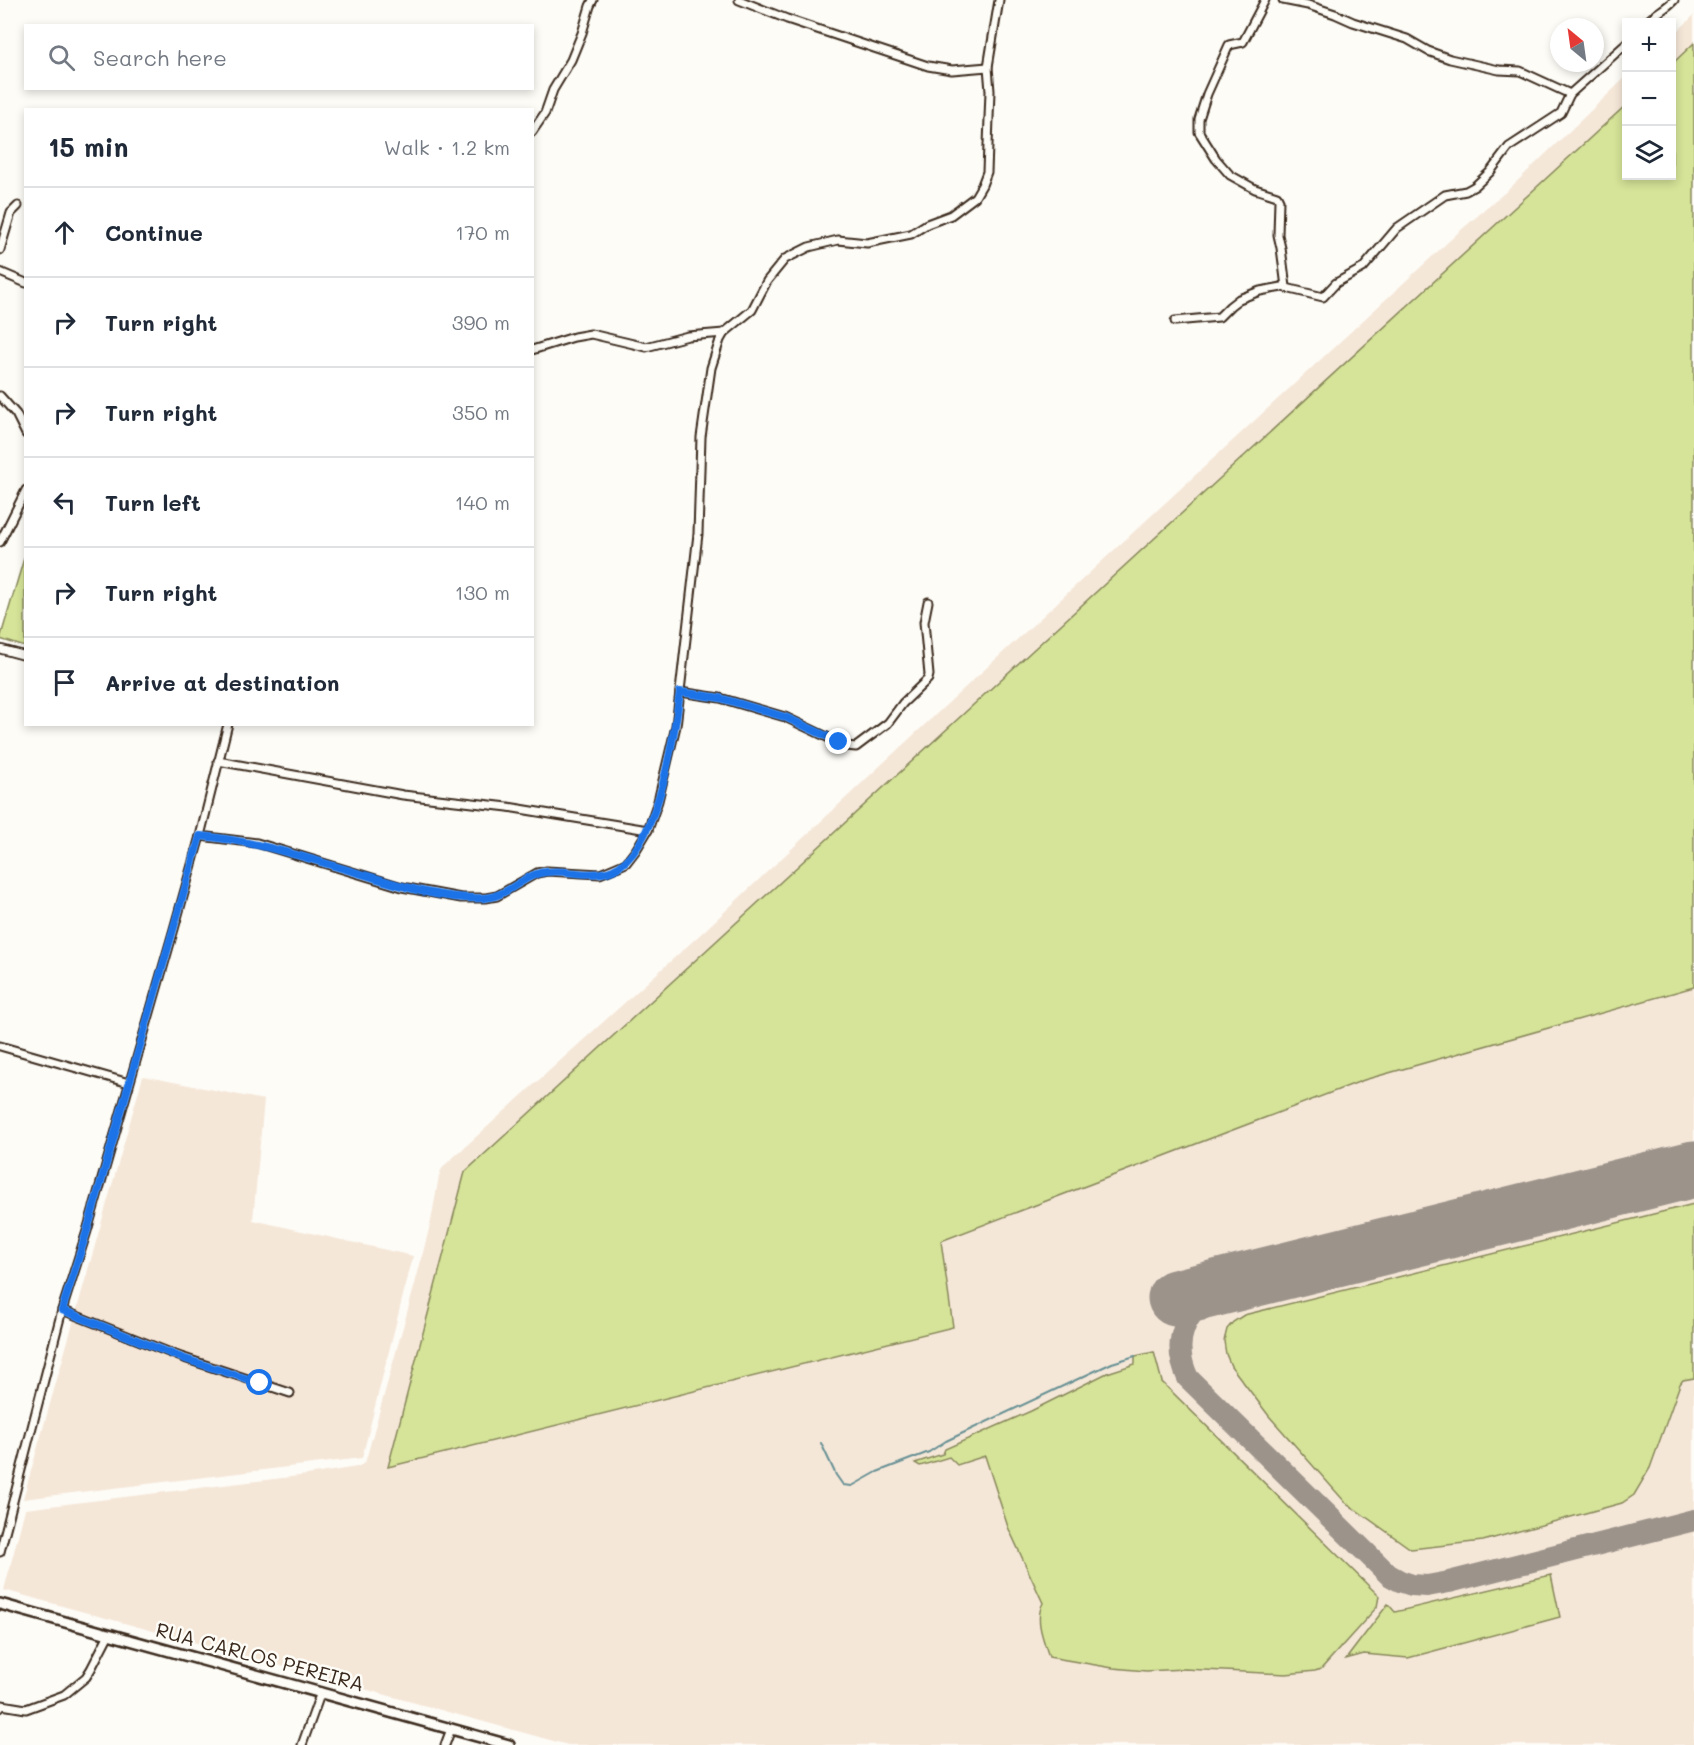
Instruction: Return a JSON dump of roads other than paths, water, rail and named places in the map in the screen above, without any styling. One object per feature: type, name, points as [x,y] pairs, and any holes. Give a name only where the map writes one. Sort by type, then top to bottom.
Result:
[{"type":"main road","name":"RUA CARLOS PEREIRA","points":[[0,1604],[509,1745]]},
{"type":"street","points":[[534,129],[545,113],[553,90],[571,60],[593,0]]},
{"type":"street","points":[[739,0],[798,23],[928,66],[952,70],[988,67]]},
{"type":"street","points":[[200,836],[257,843],[402,887],[461,898],[486,898],[508,891],[537,873],[547,871],[592,874],[613,870],[626,863],[648,830],[658,801],[676,726],[698,534],[701,437],[711,368],[720,340],[724,333],[752,309],[767,281],[785,259],[809,247],[838,240],[867,243],[911,234],[927,224],[951,215],[975,197],[987,172],[990,91],[988,67],[999,0]]},
{"type":"street","points":[[1265,0],[1243,42],[1229,45],[1207,94],[1198,126],[1204,141],[1224,170],[1256,189],[1277,196],[1279,200],[1278,235],[1286,286]]},
{"type":"street","points":[[1283,0],[1308,5],[1407,39],[1428,51],[1450,59],[1499,70],[1520,71],[1570,94]]},
{"type":"street","points":[[1651,18],[1674,0]]},
{"type":"street","points":[[1175,321],[1219,317],[1239,299],[1260,291],[1286,286],[1323,297],[1336,283],[1363,268],[1397,228],[1445,195],[1466,191],[1475,186],[1490,172],[1509,147],[1561,113],[1570,94],[1622,48]]},
{"type":"street","points":[[0,250],[11,213],[18,206]]},
{"type":"street","points":[[0,272],[24,282]]},
{"type":"street","points":[[534,349],[591,334],[646,347],[688,336],[724,333]]},
{"type":"street","points":[[0,396],[24,421]]},
{"type":"street","points":[[0,542],[24,494]]},
{"type":"street","points":[[680,692],[720,698],[785,717],[846,746],[856,747],[888,723],[903,703],[928,679],[928,649],[924,622],[928,602]]},
{"type":"street","points":[[0,649],[24,655]]},
{"type":"street","points":[[0,1551],[62,1310],[87,1231],[200,836],[227,726]]},
{"type":"street","points":[[218,761],[403,795],[508,807],[648,830]]},
{"type":"street","points":[[0,1046],[129,1083]]},
{"type":"street","points":[[62,1310],[182,1358],[290,1393]]},
{"type":"street","points":[[0,1708],[2,1705],[26,1709],[64,1695],[74,1688],[91,1669],[109,1634]]},
{"type":"street","points":[[302,1745],[321,1692]]},
{"type":"street","points":[[445,1745],[451,1729]]},
{"type":"waterway","points":[[821,1443],[843,1485],[852,1486],[877,1472],[929,1452],[946,1441],[1112,1363],[1135,1356]]}]
